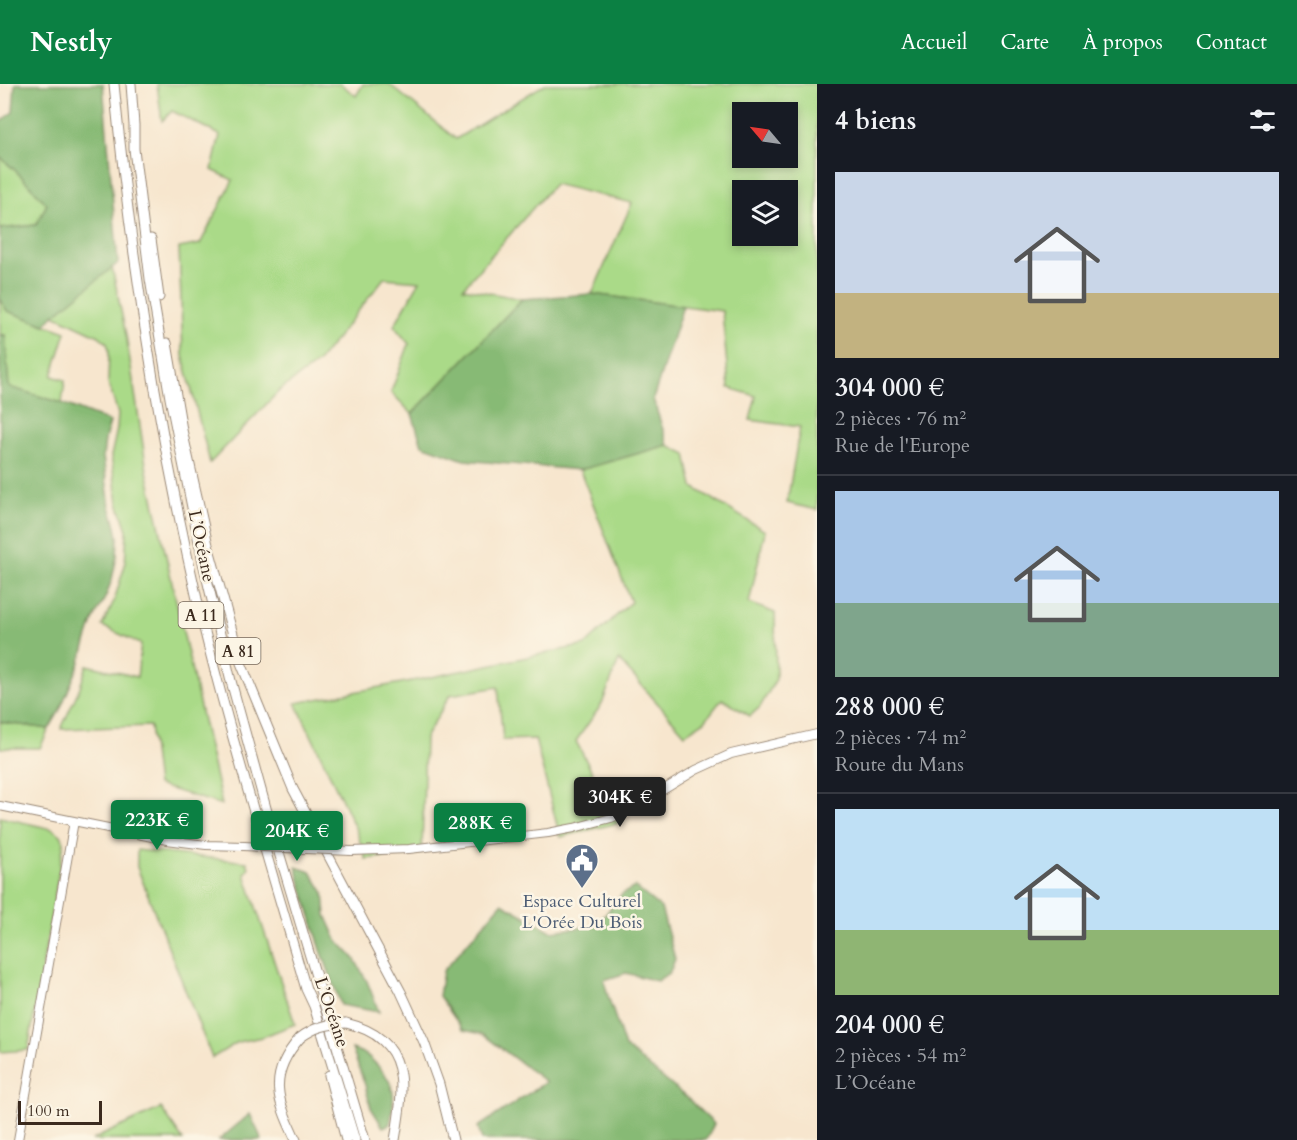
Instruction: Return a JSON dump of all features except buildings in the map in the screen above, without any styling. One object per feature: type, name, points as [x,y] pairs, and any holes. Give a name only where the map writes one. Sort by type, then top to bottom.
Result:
[{"type":"highway","name":"L’Océane","points":[[114,84],[141,309],[180,522],[200,610],[231,734],[306,989],[314,1006],[355,1140]]},
{"type":"highway","name":"L’Océane","points":[[130,84],[135,125],[135,159],[157,322],[176,431],[205,573],[231,681],[269,819],[365,1140]]},
{"type":"highway","name":"A 81","points":[[135,125],[163,322],[182,430],[208,545],[238,651],[261,714],[293,789],[401,992],[424,1042],[440,1084],[453,1140]]},
{"type":"highway","points":[[306,989],[309,1008],[346,1140]]},
{"type":"highway","points":[[296,1140],[281,1103],[278,1082],[284,1059],[300,1038],[316,1028],[346,1023],[374,1034],[387,1045],[396,1059],[402,1092],[395,1140]]},
{"type":"street","points":[[0,806],[167,840],[206,845],[351,851],[409,849],[548,832],[611,818],[635,807],[696,770],[731,754],[817,734]]},
{"type":"street","points":[[18,1138],[74,821]]},
{"type":"green space","points":[[15,84],[103,84],[118,263],[45,325],[7,311],[0,298],[0,229],[36,225],[47,204],[0,157],[0,123],[13,112]]},
{"type":"green space","points":[[157,84],[341,84],[356,96],[363,84],[389,84],[456,139],[545,84],[817,84],[817,510],[787,503],[800,427],[750,420],[756,396],[729,388],[722,311],[592,294],[632,203],[554,184],[463,288],[522,299],[412,414],[391,392],[409,344],[394,326],[420,281],[384,278],[318,362],[279,391],[210,463],[183,356],[179,248],[200,244],[233,180],[212,170],[220,135],[172,111],[162,121]]},
{"type":"green space","points":[[0,157],[47,204],[36,225],[0,229]]},
{"type":"green space","points":[[112,267],[126,335],[147,471],[222,805],[157,785],[150,726],[61,729],[87,665],[137,677],[141,644],[102,626],[114,601],[125,565],[127,530],[118,503],[111,456],[118,414],[108,382],[109,350],[107,343],[99,336],[54,315]]},
{"type":"green space","points":[[592,294],[683,306],[653,399],[668,445],[580,470],[464,460],[422,445],[412,414],[522,299]]},
{"type":"green space","points":[[0,298],[7,311],[66,332],[52,376],[65,380],[62,403],[8,387],[5,335],[0,335]]},
{"type":"green space","points":[[0,335],[5,335],[9,387],[62,403],[110,422],[103,457],[110,507],[118,537],[117,556],[112,579],[93,621],[79,665],[59,712],[49,729],[0,722]]},
{"type":"green space","points":[[668,445],[686,454],[693,487],[765,531],[749,603],[775,613],[776,679],[760,707],[750,716],[722,699],[705,721],[685,734],[619,660],[602,704],[576,741],[618,823],[560,837],[535,739],[503,740],[498,687],[450,695],[425,738],[422,852],[366,859],[356,830],[296,703],[585,645],[631,602],[580,470]]},
{"type":"green space","points":[[0,722],[49,729],[40,748],[0,748]]},
{"type":"green space","points":[[0,817],[52,829],[61,835],[64,842],[28,1050],[0,1052]]},
{"type":"green space","points":[[137,850],[247,862],[249,868],[245,874],[295,1024],[262,1037],[238,1042],[212,1058],[137,867]]},
{"type":"green space","points":[[296,867],[311,872],[324,893],[326,915],[337,940],[354,958],[367,981],[379,1012],[341,1005],[321,950]]},
{"type":"green space","points":[[635,887],[661,908],[675,959],[670,972],[657,981],[626,973],[604,980],[608,996],[625,1047],[687,1098],[714,1124],[706,1140],[482,1140],[478,1127],[546,1082],[482,1034],[463,1030],[439,996],[443,971],[502,903],[551,931],[596,926],[622,894]]},
{"type":"green space","points":[[352,1049],[370,1058],[389,1081],[393,1094],[390,1124],[383,1127],[371,1108]]},
{"type":"green space","points":[[161,1108],[183,1140],[92,1140]]},
{"type":"green space","points":[[250,1114],[262,1140],[219,1140]]},
{"type":"place","name":"Espace Culturel L'Orée Du Bois","points":[[582,889]]}]
